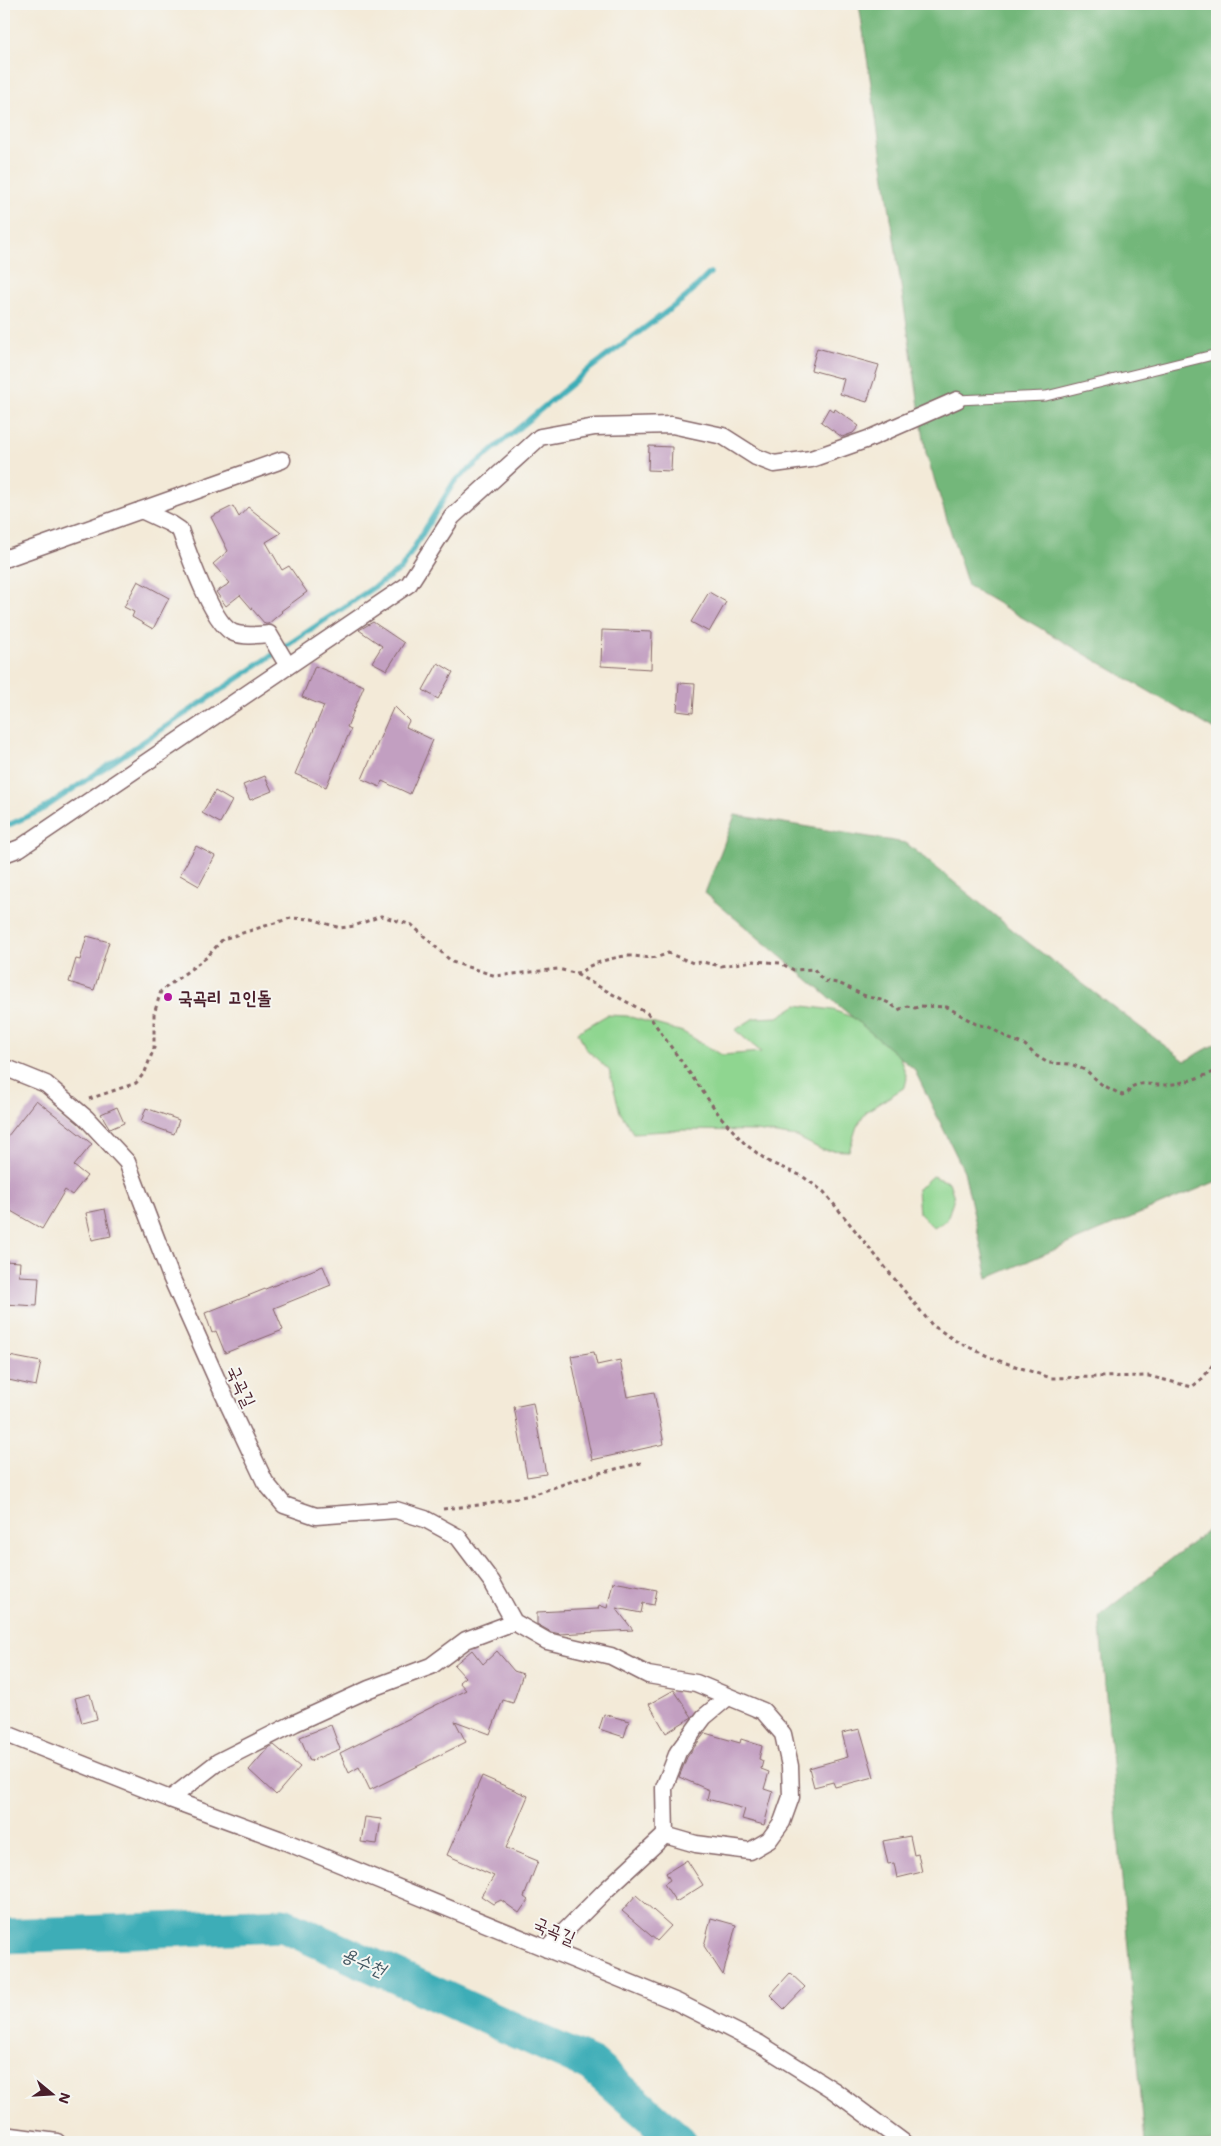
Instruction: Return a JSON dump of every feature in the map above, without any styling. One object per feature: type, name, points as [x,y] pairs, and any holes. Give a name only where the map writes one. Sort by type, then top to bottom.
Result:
[{"type":"street","points":[[4,854],[20,848],[286,664],[409,584],[452,517],[540,437],[594,427],[672,425],[723,436],[756,457],[774,464],[811,459],[844,448],[957,400]]},
{"type":"street","points":[[4,559],[282,460]]},
{"type":"street","points":[[141,510],[180,530],[207,600],[221,623],[232,633],[246,635],[269,634],[286,664]]},
{"type":"street","name":"국곡길","points":[[4,1067],[46,1084],[86,1118],[126,1162],[171,1277],[222,1391],[265,1482],[284,1505],[316,1516],[396,1510],[425,1519],[458,1537],[492,1582],[514,1622]]},
{"type":"street","points":[[170,1799],[218,1762],[295,1722],[369,1689],[431,1666],[466,1640],[514,1622],[547,1641],[610,1656],[648,1675],[696,1683],[763,1711],[783,1734],[790,1766],[790,1797],[782,1822],[769,1840],[750,1851],[696,1844],[665,1835]]},
{"type":"street","points":[[547,1949],[665,1835],[664,1788],[678,1752],[704,1717],[728,1697]]},
{"type":"street","name":"국곡길","points":[[4,1732],[170,1799],[279,1839],[677,2002],[760,2044],[832,2090],[903,2142]]},
{"type":"street","points":[[4,2135],[57,2142]]},
{"type":"lane","points":[[957,400],[1046,396],[1217,354]]},
{"type":"path","points":[[72,1105],[136,1083],[145,1072],[154,1048],[154,1014],[161,991],[207,957],[223,939],[291,918],[312,919],[340,928],[354,926],[381,916],[412,925],[452,962],[478,972],[496,976],[558,969],[582,973],[591,965],[627,956],[645,959],[668,953],[692,963],[702,962],[721,966],[754,961],[780,963],[794,970],[814,969],[827,983],[838,983],[867,996],[888,1000],[898,1010],[907,1006],[915,1008],[921,1006],[947,1007],[976,1024],[989,1027],[1025,1045],[1035,1055],[1048,1063],[1071,1064],[1087,1071],[1101,1084],[1122,1095],[1128,1093],[1130,1088],[1138,1083],[1162,1085],[1179,1083],[1217,1070]]},
{"type":"path","points":[[574,973],[647,1013],[720,1116],[745,1144],[770,1162],[802,1176],[824,1192],[932,1324],[956,1341],[994,1359],[1051,1378],[1149,1376],[1192,1387],[1203,1378],[1217,1359]]},
{"type":"path","points":[[416,1516],[536,1494],[587,1476],[645,1462]]},
{"type":"green space","points":[[859,4],[1217,4],[1217,731],[968,586],[926,453]]},
{"type":"green space","points":[[735,815],[906,843],[1030,944],[1185,1061],[1217,1043],[1217,1181],[988,1278],[964,1171],[914,1069],[705,893]]},
{"type":"green space","points":[[797,1005],[833,1010],[891,1032],[907,1078],[905,1087],[867,1111],[857,1126],[849,1151],[822,1150],[797,1137],[756,1131],[683,1130],[633,1133],[620,1112],[609,1070],[586,1049],[578,1032],[607,1015],[627,1016],[683,1032],[722,1055],[761,1052],[735,1030],[754,1018],[778,1017]]},
{"type":"green space","points":[[932,1176],[949,1182],[954,1197],[947,1220],[934,1228],[919,1213],[917,1190]]},
{"type":"green space","points":[[1217,1523],[1217,2142],[1145,2142],[1099,1616]]},
{"type":"building","points":[[817,348],[879,365],[867,402],[840,394],[844,379],[811,370]]},
{"type":"building","points":[[829,408],[834,412],[835,409],[859,426],[853,433],[842,437],[821,422]]},
{"type":"building","points":[[649,446],[672,447],[671,471],[648,470]]},
{"type":"building","points":[[233,506],[239,517],[248,507],[281,533],[266,542],[282,570],[289,566],[307,592],[281,611],[268,624],[265,624],[240,595],[226,606],[216,592],[230,583],[213,564],[228,551],[211,517]]},
{"type":"building","points":[[138,581],[169,598],[153,629],[132,617],[134,612],[124,607]]},
{"type":"building","points":[[709,592],[726,602],[709,632],[691,622]]},
{"type":"building","points":[[373,622],[404,643],[387,670],[372,662],[382,646],[359,630]]},
{"type":"building","points":[[602,630],[652,632],[651,669],[601,666]]},
{"type":"building","points":[[438,663],[453,672],[438,699],[423,690]]},
{"type":"building","points":[[315,666],[364,686],[347,727],[351,729],[326,787],[295,774],[324,706],[302,697]]},
{"type":"building","points":[[679,683],[695,684],[693,713],[677,711]]},
{"type":"building","points":[[394,706],[409,721],[406,727],[433,740],[410,794],[382,781],[380,787],[362,779]]},
{"type":"building","points":[[265,776],[272,791],[250,800],[243,785]]},
{"type":"building","points":[[215,791],[232,801],[220,823],[202,813]]},
{"type":"building","points":[[196,846],[215,856],[199,886],[180,875]]},
{"type":"building","points":[[87,936],[109,942],[94,990],[69,982],[76,959],[80,960]]},
{"type":"building","points":[[36,1100],[92,1144],[74,1166],[87,1176],[72,1195],[65,1190],[42,1229],[4,1207],[4,1141]]},
{"type":"building","points":[[117,1107],[124,1123],[110,1129],[101,1114]]},
{"type":"building","points":[[146,1108],[179,1120],[174,1134],[141,1122]]},
{"type":"building","points":[[105,1209],[111,1236],[92,1240],[86,1213]]},
{"type":"building","points":[[4,1261],[20,1262],[19,1276],[39,1277],[37,1306],[4,1304]]},
{"type":"building","points":[[323,1266],[331,1285],[274,1308],[283,1330],[225,1353],[216,1331],[212,1333],[205,1313]]},
{"type":"building","points":[[594,1352],[597,1365],[620,1360],[627,1397],[654,1392],[664,1444],[592,1460],[571,1356]]},
{"type":"building","points":[[4,1355],[41,1362],[36,1386],[4,1379]]},
{"type":"building","points":[[533,1403],[546,1474],[527,1477],[514,1407]]},
{"type":"building","points":[[613,1582],[657,1590],[654,1605],[643,1603],[641,1613],[616,1608],[633,1630],[560,1634],[551,1632],[537,1624],[537,1612],[598,1609],[599,1605],[607,1608]]},
{"type":"building","points":[[472,1650],[483,1664],[497,1651],[514,1671],[523,1674],[513,1703],[503,1700],[490,1734],[455,1721],[466,1742],[370,1790],[359,1767],[349,1773],[340,1753],[466,1690],[459,1682],[465,1677],[454,1665]]},
{"type":"building","points":[[674,1690],[692,1717],[666,1733],[649,1704]]},
{"type":"building","points":[[90,1694],[97,1719],[82,1723],[75,1698]]},
{"type":"building","points":[[604,1714],[629,1721],[624,1737],[599,1729]]},
{"type":"building","points":[[331,1725],[340,1749],[310,1761],[300,1737]]},
{"type":"building","points":[[860,1729],[874,1777],[835,1787],[833,1782],[814,1787],[809,1768],[848,1757],[842,1733]]},
{"type":"building","points":[[705,1733],[740,1743],[741,1739],[762,1746],[759,1759],[763,1761],[761,1769],[769,1772],[764,1789],[773,1792],[764,1825],[742,1819],[745,1809],[707,1799],[709,1790],[679,1777],[687,1757]]},
{"type":"building","points":[[274,1745],[300,1767],[276,1795],[249,1770],[268,1748]]},
{"type":"building","points":[[482,1776],[528,1796],[506,1848],[538,1861],[524,1897],[528,1900],[519,1913],[501,1900],[493,1904],[481,1896],[494,1876],[447,1855]]},
{"type":"building","points":[[365,1817],[381,1819],[377,1844],[361,1842]]},
{"type":"building","points":[[910,1836],[914,1855],[918,1854],[922,1872],[897,1878],[894,1863],[888,1864],[883,1841]]},
{"type":"building","points":[[687,1860],[703,1885],[676,1902],[664,1884],[670,1880],[666,1873]]},
{"type":"building","points":[[636,1895],[671,1926],[657,1941],[622,1911]]},
{"type":"building","points":[[711,1918],[736,1925],[723,1975],[704,1946]]},
{"type":"building","points":[[790,1973],[805,1987],[784,2009],[770,1995]]},
{"type":"waterway","points":[[4,827],[40,811],[401,569],[454,482],[588,370],[685,298],[710,273]]},
{"type":"waterway","name":"용수천","points":[[4,1936],[283,1925],[592,2065],[680,2142]]},
{"type":"place","name":"국곡리 고인돌","points":[[168,997]]}]
